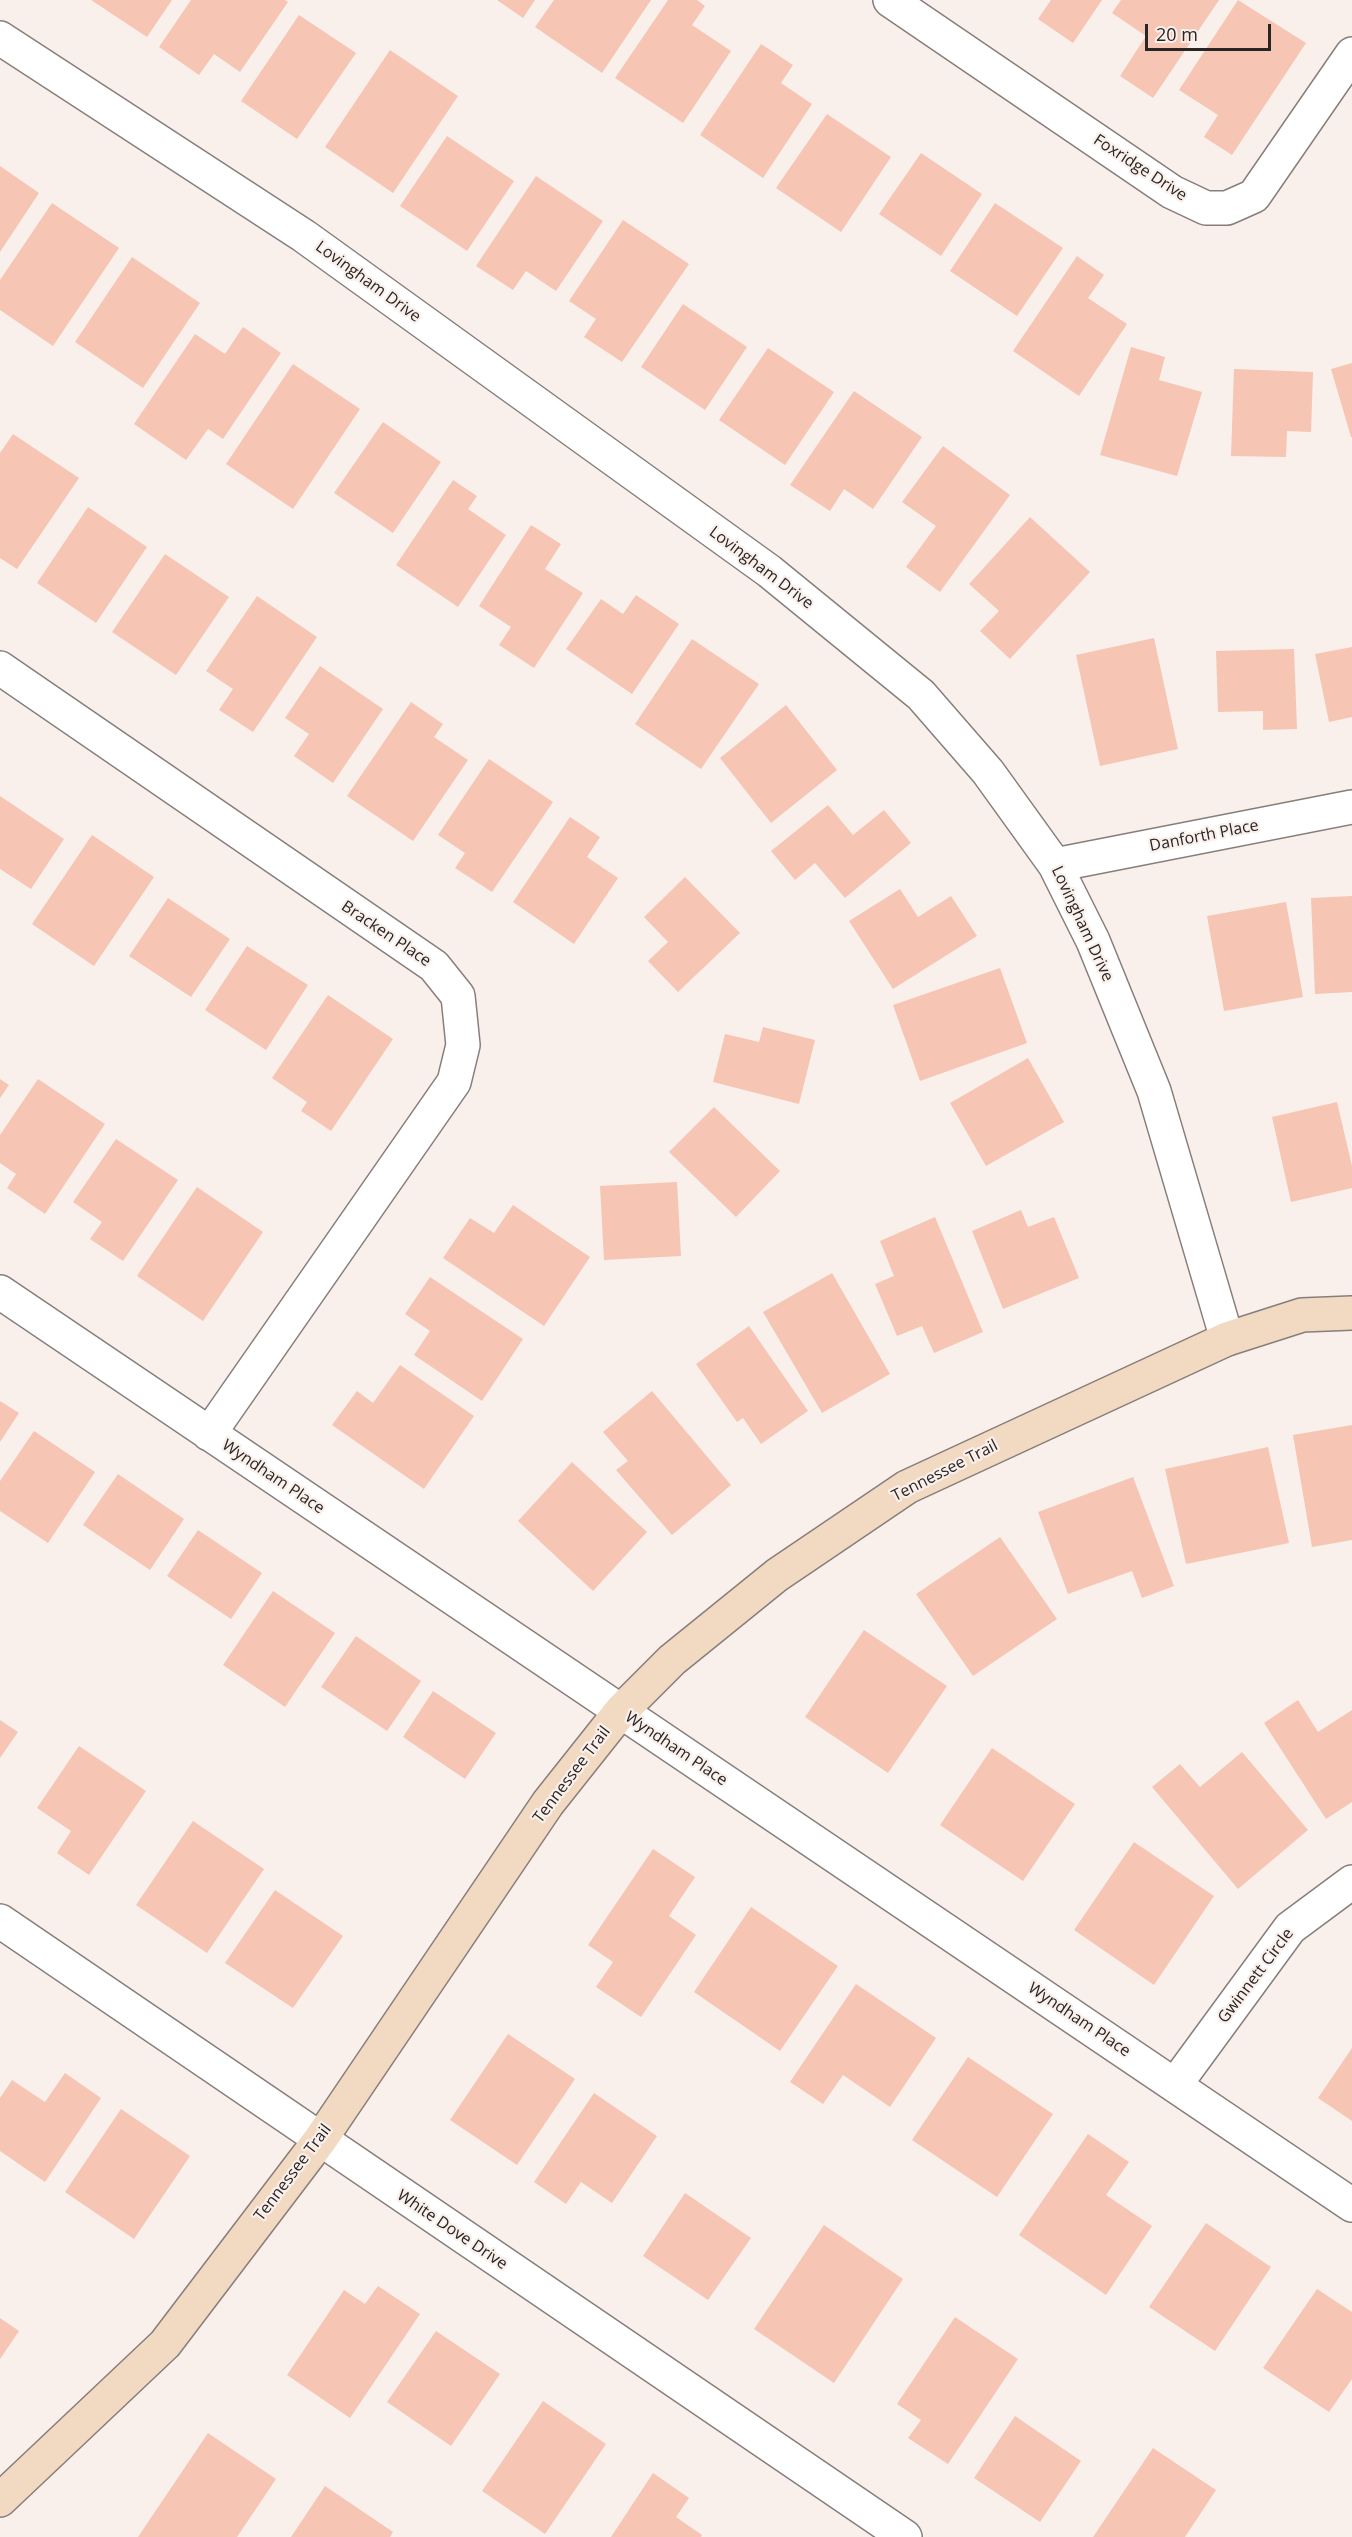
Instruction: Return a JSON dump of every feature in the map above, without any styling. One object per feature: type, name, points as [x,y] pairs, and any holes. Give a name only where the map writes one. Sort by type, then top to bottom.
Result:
[{"type":"street","name":"Foxridge Drive","points":[[890,0],[1172,192],[1206,208],[1227,208],[1254,196],[1352,54]]},
{"type":"street","name":"Lovingham Drive","points":[[0,38],[304,236],[769,571],[921,695],[988,772],[1055,865],[1093,941],[1154,1091],[1227,1339]]},
{"type":"street","name":"Bracken Place","points":[[0,668],[435,966],[458,996],[464,1045],[454,1082],[209,1434]]},
{"type":"street","name":"Danforth Place","points":[[1055,865],[1352,807]]},
{"type":"street","name":"Wyndham Place","points":[[0,1292],[1352,2205]]},
{"type":"street","name":"Tennessee Trail","points":[[0,2500],[165,2344],[320,2140],[548,1803],[621,1711],[672,1660],[777,1575],[907,1487],[1227,1339],[1302,1315],[1352,1312]]},
{"type":"street","name":"Gwinnett Circle","points":[[1175,2085],[1290,1928],[1352,1882]]},
{"type":"street","name":"White Dove Drive","points":[[0,1921],[905,2537]]},
{"type":"building","points":[[91,0],[172,0],[147,37]]},
{"type":"building","points":[[191,0],[285,0],[288,2],[240,72],[214,54],[199,75],[159,47]]},
{"type":"building","points":[[497,0],[535,0],[523,18]]},
{"type":"building","points":[[554,0],[651,0],[602,73],[535,27]]},
{"type":"building","points":[[668,0],[697,0],[705,6],[692,25],[731,51],[683,123],[615,78]]},
{"type":"building","points":[[1051,0],[1102,0],[1073,43],[1038,19]]},
{"type":"building","points":[[1121,0],[1219,0],[1153,98],[1120,76],[1146,36],[1112,13]]},
{"type":"building","points":[[1238,0],[1306,43],[1232,155],[1204,137],[1218,115],[1179,90]]},
{"type":"building","points":[[299,15],[356,53],[297,139],[241,101]]},
{"type":"building","points":[[761,44],[793,65],[781,83],[812,104],[763,178],[700,135]]},
{"type":"building","points":[[390,50],[458,96],[393,193],[325,147]]},
{"type":"building","points":[[827,114],[891,157],[841,232],[776,188]]},
{"type":"building","points":[[447,136],[514,181],[467,251],[400,206]]},
{"type":"building","points":[[921,153],[982,194],[941,256],[879,214]]},
{"type":"building","points":[[0,166],[39,193],[0,252]]},
{"type":"building","points":[[536,176],[603,221],[556,291],[526,271],[513,290],[476,266]]},
{"type":"building","points":[[52,203],[119,248],[53,346],[0,310],[0,280]]},
{"type":"building","points":[[995,203],[1063,248],[1017,316],[950,271]]},
{"type":"building","points":[[623,220],[689,264],[622,362],[584,337],[596,319],[569,301]]},
{"type":"building","points":[[1077,256],[1104,275],[1088,298],[1127,324],[1079,396],[1013,351]]},
{"type":"building","points":[[132,257],[200,303],[143,388],[75,342]]},
{"type":"building","points":[[683,304],[747,347],[705,410],[641,367]]},
{"type":"building","points":[[243,327],[281,353],[223,439],[208,429],[186,460],[134,424],[195,334],[225,354]]},
{"type":"building","points":[[1131,347],[1165,357],[1159,380],[1202,392],[1177,476],[1100,455]]},
{"type":"building","points":[[768,348],[834,392],[785,465],[719,420]]},
{"type":"building","points":[[1352,363],[1352,437],[1351,437],[1331,369]]},
{"type":"building","points":[[293,364],[360,409],[293,509],[226,464]]},
{"type":"building","points":[[1234,369],[1313,372],[1311,432],[1287,431],[1286,457],[1231,456]]},
{"type":"building","points":[[854,391],[922,437],[873,509],[844,489],[830,511],[790,485]]},
{"type":"building","points":[[383,422],[441,462],[393,533],[334,493]]},
{"type":"building","points":[[13,434],[79,478],[17,569],[0,558],[0,453]]},
{"type":"building","points":[[943,446],[1010,495],[940,592],[906,567],[936,526],[902,502]]},
{"type":"building","points":[[453,480],[477,496],[468,509],[506,535],[458,607],[396,565]]},
{"type":"building","points":[[88,507],[147,547],[96,623],[37,583]]},
{"type":"building","points":[[1030,517],[1090,572],[1010,659],[980,631],[999,611],[969,584]]},
{"type":"building","points":[[531,525],[561,544],[545,569],[583,593],[534,668],[499,645],[511,627],[479,606]]},
{"type":"building","points":[[165,554],[229,597],[176,675],[112,632]]},
{"type":"building","points":[[636,595],[679,624],[632,694],[566,649],[601,599],[623,614]]},
{"type":"building","points":[[257,596],[317,637],[253,732],[219,710],[233,689],[206,671]]},
{"type":"building","points":[[1154,638],[1178,749],[1100,766],[1076,655]]},
{"type":"building","points":[[692,639],[759,684],[701,769],[635,724]]},
{"type":"building","points":[[1352,647],[1352,717],[1329,722],[1315,654]]},
{"type":"building","points":[[1294,649],[1297,729],[1263,730],[1263,711],[1218,712],[1216,651]]},
{"type":"building","points":[[320,666],[383,709],[333,783],[294,756],[309,734],[285,718]]},
{"type":"building","points":[[411,702],[443,724],[434,737],[468,760],[413,841],[347,796]]},
{"type":"building","points":[[786,705],[837,770],[771,823],[720,758]]},
{"type":"building","points":[[489,759],[553,802],[492,892],[455,868],[465,853],[438,835]]},
{"type":"building","points":[[0,796],[64,839],[31,889],[0,869]]},
{"type":"building","points":[[828,805],[853,835],[884,810],[911,843],[845,898],[815,863],[795,880],[771,851]]},
{"type":"building","points":[[570,817],[600,837],[587,857],[618,878],[574,944],[513,902]]},
{"type":"building","points":[[92,835],[154,877],[94,966],[32,924]]},
{"type":"building","points":[[685,877],[740,933],[678,992],[648,961],[668,942],[644,917]]},
{"type":"building","points":[[900,889],[918,917],[951,896],[977,936],[893,989],[849,921]]},
{"type":"building","points":[[1352,896],[1352,992],[1315,994],[1311,898]]},
{"type":"building","points":[[168,898],[230,939],[191,997],[129,956]]},
{"type":"building","points":[[1286,902],[1303,997],[1224,1011],[1207,916]]},
{"type":"building","points":[[247,946],[308,985],[266,1050],[205,1010]]},
{"type":"building","points":[[1000,968],[1027,1043],[920,1081],[893,1005]]},
{"type":"building","points":[[328,995],[393,1039],[331,1131],[301,1111],[307,1102],[272,1078]]},
{"type":"building","points":[[763,1027],[815,1040],[799,1104],[713,1082],[725,1034],[759,1042]]},
{"type":"building","points":[[1028,1058],[1064,1122],[986,1166],[950,1103]]},
{"type":"building","points":[[0,1079],[9,1085],[0,1098]]},
{"type":"building","points":[[38,1079],[105,1124],[45,1214],[7,1188],[16,1174],[0,1163],[0,1135]]},
{"type":"building","points":[[1337,1102],[1352,1166],[1352,1188],[1291,1202],[1272,1117]]},
{"type":"building","points":[[714,1107],[780,1171],[736,1217],[669,1152]]},
{"type":"building","points":[[116,1139],[178,1180],[123,1261],[90,1239],[102,1222],[73,1202]]},
{"type":"building","points":[[677,1182],[681,1256],[604,1260],[600,1186]]},
{"type":"building","points":[[197,1187],[263,1232],[203,1321],[137,1276]]},
{"type":"building","points":[[513,1205],[590,1257],[544,1326],[443,1258],[470,1218],[494,1233]]},
{"type":"building","points":[[1021,1210],[1028,1227],[1054,1217],[1079,1278],[1003,1309],[972,1231]]},
{"type":"building","points":[[935,1217],[983,1332],[934,1353],[922,1326],[897,1336],[875,1284],[894,1276],[880,1241]]},
{"type":"building","points":[[832,1273],[890,1374],[822,1413],[763,1312]]},
{"type":"building","points":[[430,1277],[523,1339],[482,1401],[414,1355],[430,1331],[405,1314]]},
{"type":"building","points":[[749,1326],[808,1411],[761,1444],[743,1418],[737,1422],[696,1364]]},
{"type":"building","points":[[400,1365],[474,1416],[424,1489],[332,1425],[357,1391],[373,1403]]},
{"type":"building","points":[[652,1391],[731,1485],[672,1535],[616,1470],[628,1461],[603,1432]]},
{"type":"building","points":[[0,1401],[19,1413],[0,1442]]},
{"type":"building","points":[[1352,1425],[1352,1540],[1312,1547],[1293,1435]]},
{"type":"building","points":[[34,1431],[95,1472],[48,1543],[0,1511],[0,1481]]},
{"type":"building","points":[[1268,1447],[1289,1543],[1186,1564],[1165,1469]]},
{"type":"building","points":[[572,1462],[647,1532],[593,1591],[518,1521]]},
{"type":"building","points":[[118,1474],[184,1519],[150,1570],[83,1525]]},
{"type":"building","points":[[1133,1477],[1174,1586],[1142,1598],[1132,1571],[1068,1594],[1038,1512]]},
{"type":"building","points":[[198,1530],[262,1573],[231,1619],[167,1576]]},
{"type":"building","points":[[1000,1537],[1057,1619],[973,1676],[916,1594]]},
{"type":"building","points":[[273,1591],[335,1633],[285,1707],[223,1665]]},
{"type":"building","points":[[864,1630],[947,1686],[888,1773],[805,1717]]},
{"type":"building","points":[[356,1636],[421,1681],[387,1731],[321,1687]]},
{"type":"building","points":[[433,1691],[496,1733],[465,1779],[403,1737]]},
{"type":"building","points":[[1298,1700],[1318,1732],[1352,1710],[1352,1802],[1326,1819],[1264,1723]]},
{"type":"building","points":[[0,1720],[18,1732],[0,1758]]},
{"type":"building","points":[[79,1746],[146,1791],[89,1875],[57,1853],[71,1831],[37,1808]]},
{"type":"building","points":[[992,1748],[1075,1804],[1023,1881],[940,1825]]},
{"type":"building","points":[[1242,1752],[1308,1830],[1238,1889],[1152,1787],[1180,1764],[1200,1787]]},
{"type":"building","points":[[193,1821],[264,1869],[207,1953],[136,1905]]},
{"type":"building","points":[[1134,1842],[1214,1896],[1154,1985],[1074,1930]]},
{"type":"building","points":[[653,1849],[695,1877],[669,1916],[696,1935],[641,2017],[596,1987],[613,1962],[588,1945]]},
{"type":"building","points":[[275,1890],[343,1936],[293,2008],[225,1963]]},
{"type":"building","points":[[751,1907],[838,1966],[780,2051],[694,1992]]},
{"type":"building","points":[[856,1984],[936,2038],[890,2107],[843,2075],[823,2104],[790,2082]]},
{"type":"building","points":[[508,2034],[575,2079],[517,2165],[450,2120]]},
{"type":"building","points":[[1352,2048],[1352,2121],[1318,2098]]},
{"type":"building","points":[[968,2057],[1053,2114],[997,2197],[912,2140]]},
{"type":"building","points":[[65,2073],[101,2098],[45,2182],[0,2151],[0,2098],[12,2080],[45,2102]]},
{"type":"building","points":[[594,2093],[657,2136],[612,2203],[581,2182],[566,2204],[534,2182]]},
{"type":"building","points":[[121,2109],[190,2156],[134,2239],[65,2192]]},
{"type":"building","points":[[1088,2134],[1129,2162],[1106,2195],[1152,2226],[1106,2295],[1019,2235]]},
{"type":"building","points":[[685,2193],[751,2238],[708,2300],[643,2256]]},
{"type":"building","points":[[1206,2223],[1271,2267],[1215,2351],[1149,2307]]},
{"type":"building","points":[[824,2225],[903,2279],[834,2383],[754,2329]]},
{"type":"building","points":[[378,2286],[420,2314],[350,2418],[287,2375],[344,2290],[365,2304]]},
{"type":"building","points":[[1317,2289],[1352,2312],[1352,2379],[1329,2412],[1263,2368]]},
{"type":"building","points":[[955,2317],[1018,2359],[948,2464],[908,2438],[921,2420],[897,2404]]},
{"type":"building","points":[[0,2318],[19,2331],[0,2359]]},
{"type":"building","points":[[436,2331],[500,2374],[451,2446],[387,2402]]},
{"type":"building","points":[[543,2401],[606,2444],[545,2534],[482,2491]]},
{"type":"building","points":[[1015,2416],[1081,2461],[1040,2522],[974,2478]]},
{"type":"building","points":[[208,2433],[276,2479],[237,2537],[138,2537]]},
{"type":"building","points":[[1153,2448],[1216,2490],[1185,2537],[1093,2537]]},
{"type":"building","points":[[653,2473],[689,2498],[676,2517],[702,2535],[701,2537],[611,2537]]},
{"type":"building","points":[[325,2486],[393,2532],[390,2537],[291,2537]]}]
